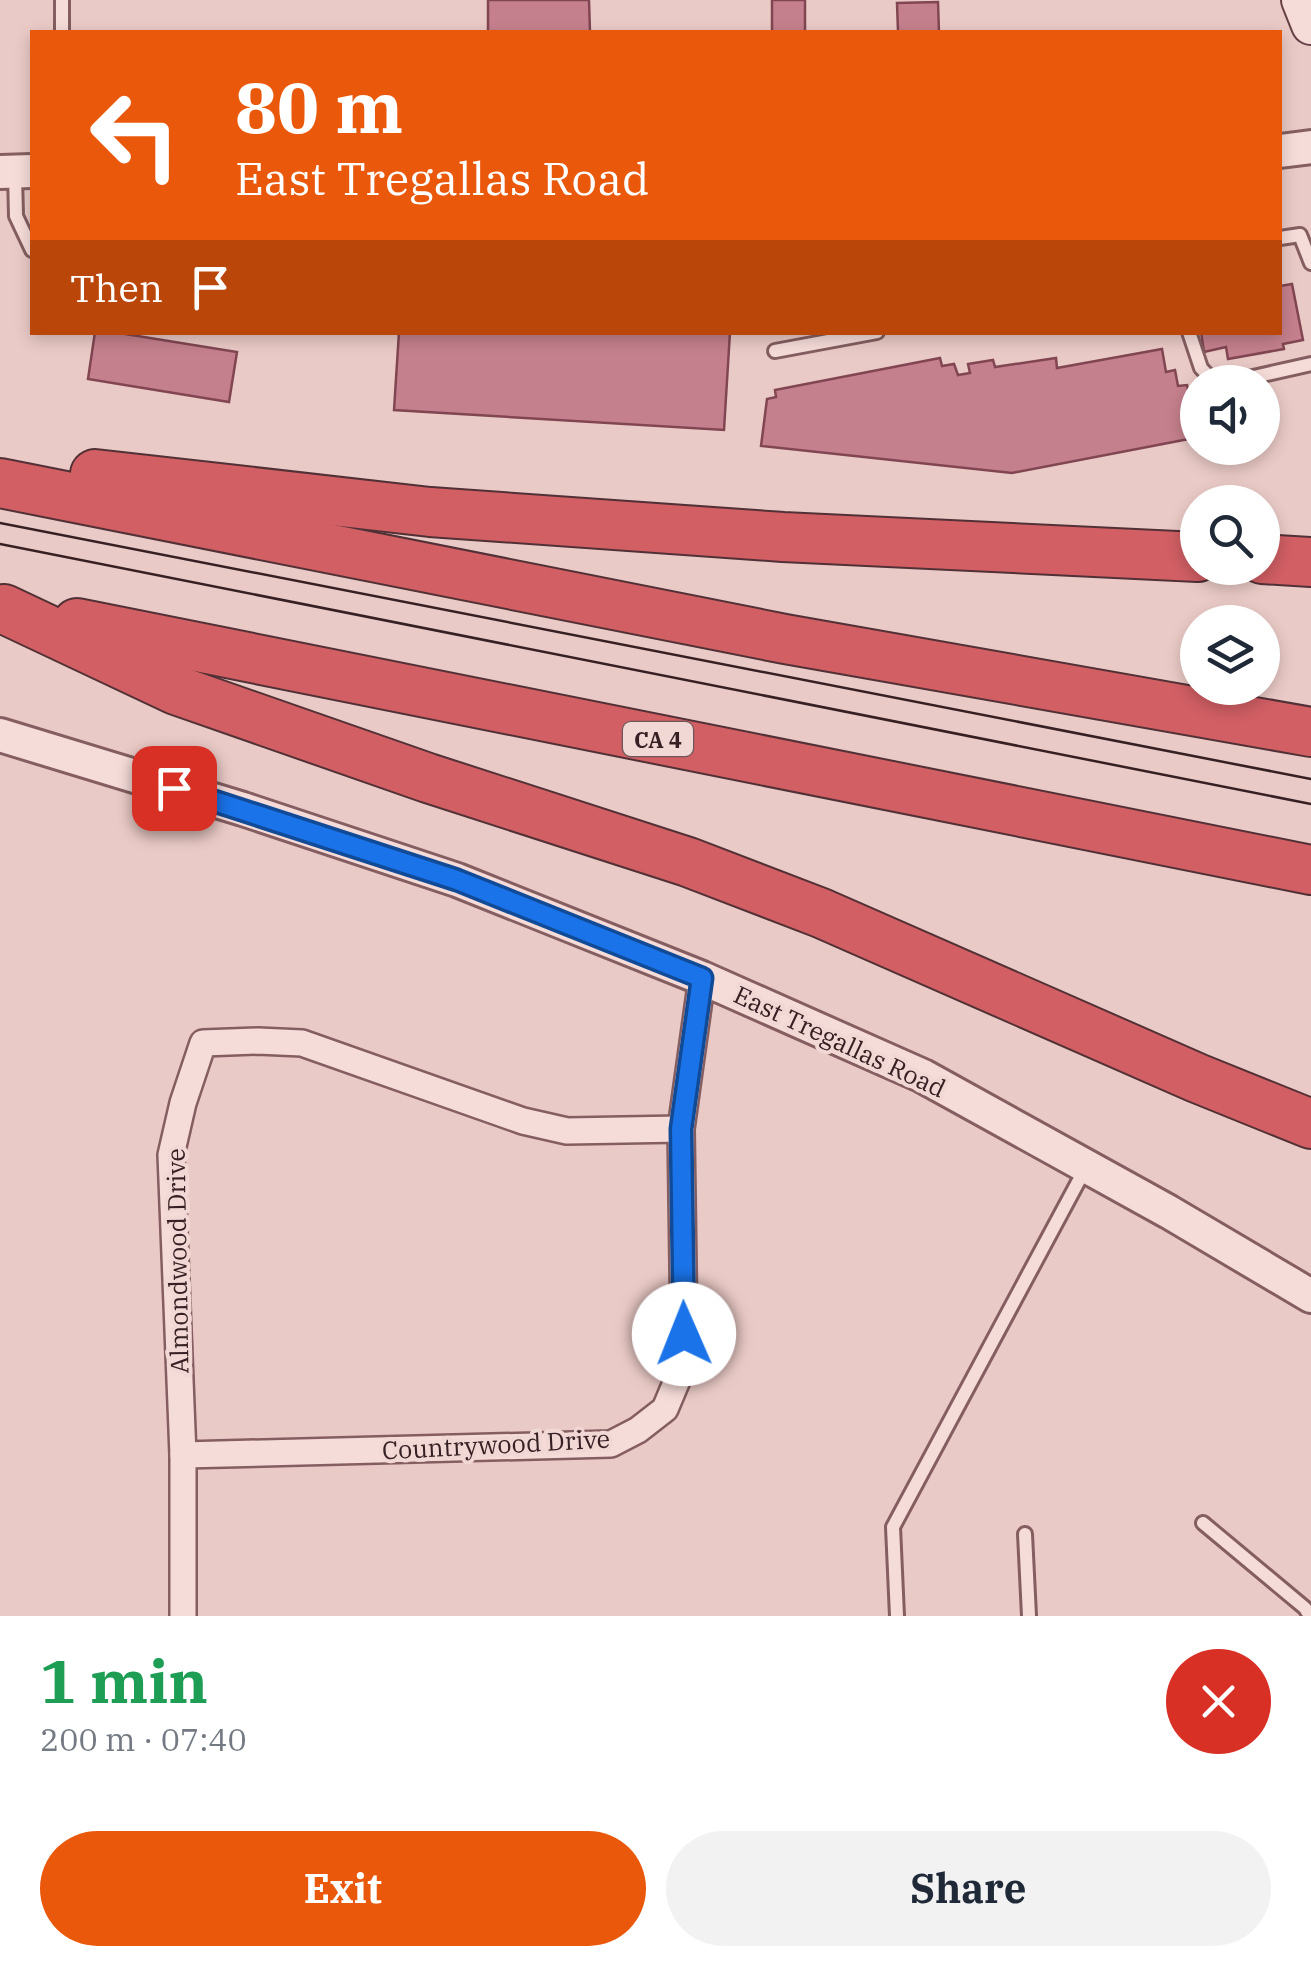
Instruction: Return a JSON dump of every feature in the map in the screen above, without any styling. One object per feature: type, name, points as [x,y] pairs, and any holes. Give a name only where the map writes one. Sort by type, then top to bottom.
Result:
[{"type":"highway","points":[[0,464],[430,512],[783,537],[1180,555]]},
{"type":"highway","points":[[0,483],[785,639],[1299,729]]},
{"type":"highway","points":[[1280,561],[1311,562]]},
{"type":"highway","points":[[2,608],[176,690],[428,778],[688,862],[821,913],[1311,1124]]},
{"type":"highway","name":"CA 4","points":[[2,608],[1311,870]]},
{"type":"main road","points":[[1301,0],[1311,25]]},
{"type":"street","points":[[1282,151],[1311,146]]},
{"type":"street","name":"East Tregallas Road","points":[[0,735],[457,880],[702,978],[923,1076],[1311,1296]]},
{"type":"street","name":"Countrywood Drive","points":[[182,1455],[611,1444],[665,1409],[678,1378],[684,1334],[681,1129],[702,978]]},
{"type":"street","name":"Almondwood Drive","points":[[183,1616],[182,1455],[170,1155],[202,1043],[302,1043],[523,1121],[567,1130],[681,1129]]},
{"type":"lane","points":[[62,0],[62,30]]},
{"type":"lane","points":[[16,172],[16,216],[30,246]]},
{"type":"lane","points":[[1282,238],[1300,235],[1311,263]]},
{"type":"lane","points":[[775,350],[860,335]]},
{"type":"lane","points":[[1190,335],[1200,365]]},
{"type":"lane","points":[[1280,371],[1311,364]]},
{"type":"lane","points":[[897,1616],[893,1528],[1086,1166]]},
{"type":"lane","points":[[1202,1522],[1310,1616]]},
{"type":"lane","points":[[1025,1534],[1029,1616]]},
{"type":"building","points":[[488,0],[589,0],[590,30],[488,30]]},
{"type":"building","points":[[772,0],[805,0],[805,30],[772,30]]},
{"type":"building","points":[[938,2],[939,30],[898,30],[897,3]]},
{"type":"building","points":[[1292,284],[1303,340],[1283,344],[1284,349],[1228,359],[1226,347],[1204,352],[1201,335],[1282,335],[1282,286]]},
{"type":"building","points":[[95,335],[132,335],[237,352],[229,402],[88,379]]},
{"type":"building","points":[[399,335],[730,335],[724,430],[394,410]]},
{"type":"building","points":[[1162,349],[1166,372],[1175,370],[1180,386],[1180,441],[1012,473],[761,446],[767,399],[776,397],[775,390],[940,358],[942,366],[954,364],[958,375],[970,373],[968,364],[993,360],[995,367],[1056,358],[1057,368]]},
{"type":"tram line","points":[[0,523],[1311,779]]},
{"type":"tram line","points":[[0,544],[1311,804]]},
{"type":"route","points":[[174,788],[457,880],[702,978],[681,1129],[684,1334]]}]
